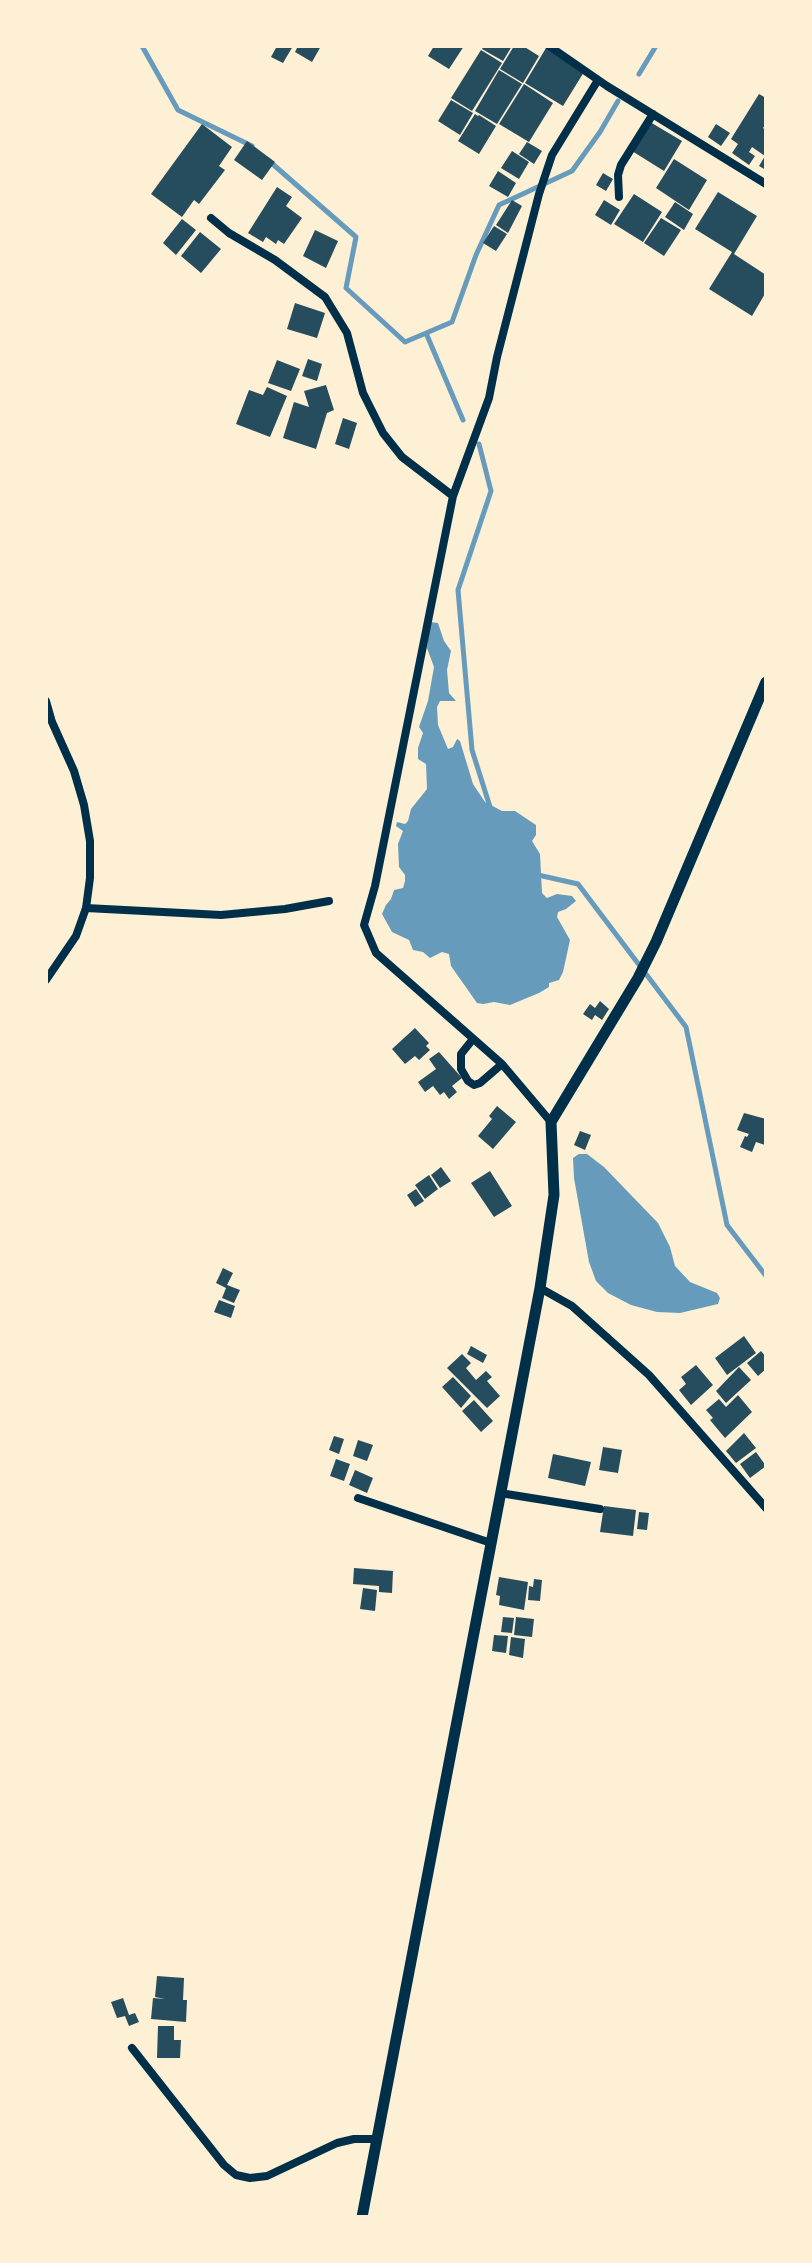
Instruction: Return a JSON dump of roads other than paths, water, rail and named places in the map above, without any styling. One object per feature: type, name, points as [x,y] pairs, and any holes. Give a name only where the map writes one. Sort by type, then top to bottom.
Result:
[{"type":"street","points":[[549,46],[607,86],[766,184]]},
{"type":"street","points":[[551,1122],[502,1064],[376,953],[364,925],[375,886],[453,496],[489,398],[539,194],[552,155],[598,80]]},
{"type":"street","points":[[619,197],[621,165],[653,114]]},
{"type":"street","points":[[211,218],[325,297],[347,333],[363,393],[383,433],[402,457],[453,496]]},
{"type":"street","points":[[362,2217],[540,1288],[554,1195],[551,1122],[638,978],[656,942],[766,682]]},
{"type":"street","points":[[46,701],[74,771],[90,841],[86,908],[76,936],[46,980]]},
{"type":"street","points":[[86,908],[221,915],[329,901]]},
{"type":"street","points":[[473,1039],[461,1054],[461,1069],[468,1081],[474,1085],[480,1083],[502,1064]]},
{"type":"street","points":[[540,1288],[572,1306],[649,1375],[766,1508]]},
{"type":"street","points":[[500,1493],[600,1509]]},
{"type":"street","points":[[358,1498],[491,1543]]},
{"type":"street","points":[[132,2048],[224,2165],[236,2175],[250,2178],[267,2176],[337,2143],[377,2139]]},
{"type":"water","points":[[430,622],[438,623],[451,651],[447,670],[449,693],[456,701],[440,701],[437,707],[438,725],[448,749],[457,739],[460,741],[473,784],[485,802],[502,811],[515,811],[536,825],[536,835],[532,841],[540,854],[542,893],[547,898],[557,894],[572,896],[576,901],[558,912],[557,917],[570,940],[559,980],[549,983],[549,987],[539,993],[510,1005],[477,1003],[451,966],[449,954],[442,952],[430,958],[423,952],[413,950],[409,940],[392,932],[382,914],[394,890],[403,888],[405,881],[399,867],[398,844],[403,831],[396,826],[397,822],[405,824],[408,821],[411,809],[427,789],[426,764],[418,759],[418,748],[423,733],[419,727],[428,701],[434,667],[427,648]]},
{"type":"water","points":[[587,1154],[604,1167],[658,1223],[675,1266],[690,1282],[717,1293],[720,1298],[718,1304],[680,1313],[657,1312],[631,1305],[608,1293],[596,1281],[589,1262],[574,1178],[573,1158]]},
{"type":"waterway","points":[[142,46],[178,110],[252,146]]},
{"type":"waterway","points":[[639,74],[656,46]]},
{"type":"waterway","points":[[268,160],[356,237],[346,288],[405,342],[452,322],[476,255],[499,205],[572,171],[618,101]]},
{"type":"waterway","points":[[426,333],[463,420]]},
{"type":"waterway","points":[[479,444],[491,491],[458,590],[472,750],[491,810]]},
{"type":"waterway","points":[[538,875],[578,884],[686,1027],[727,1225],[766,1276]]}]
